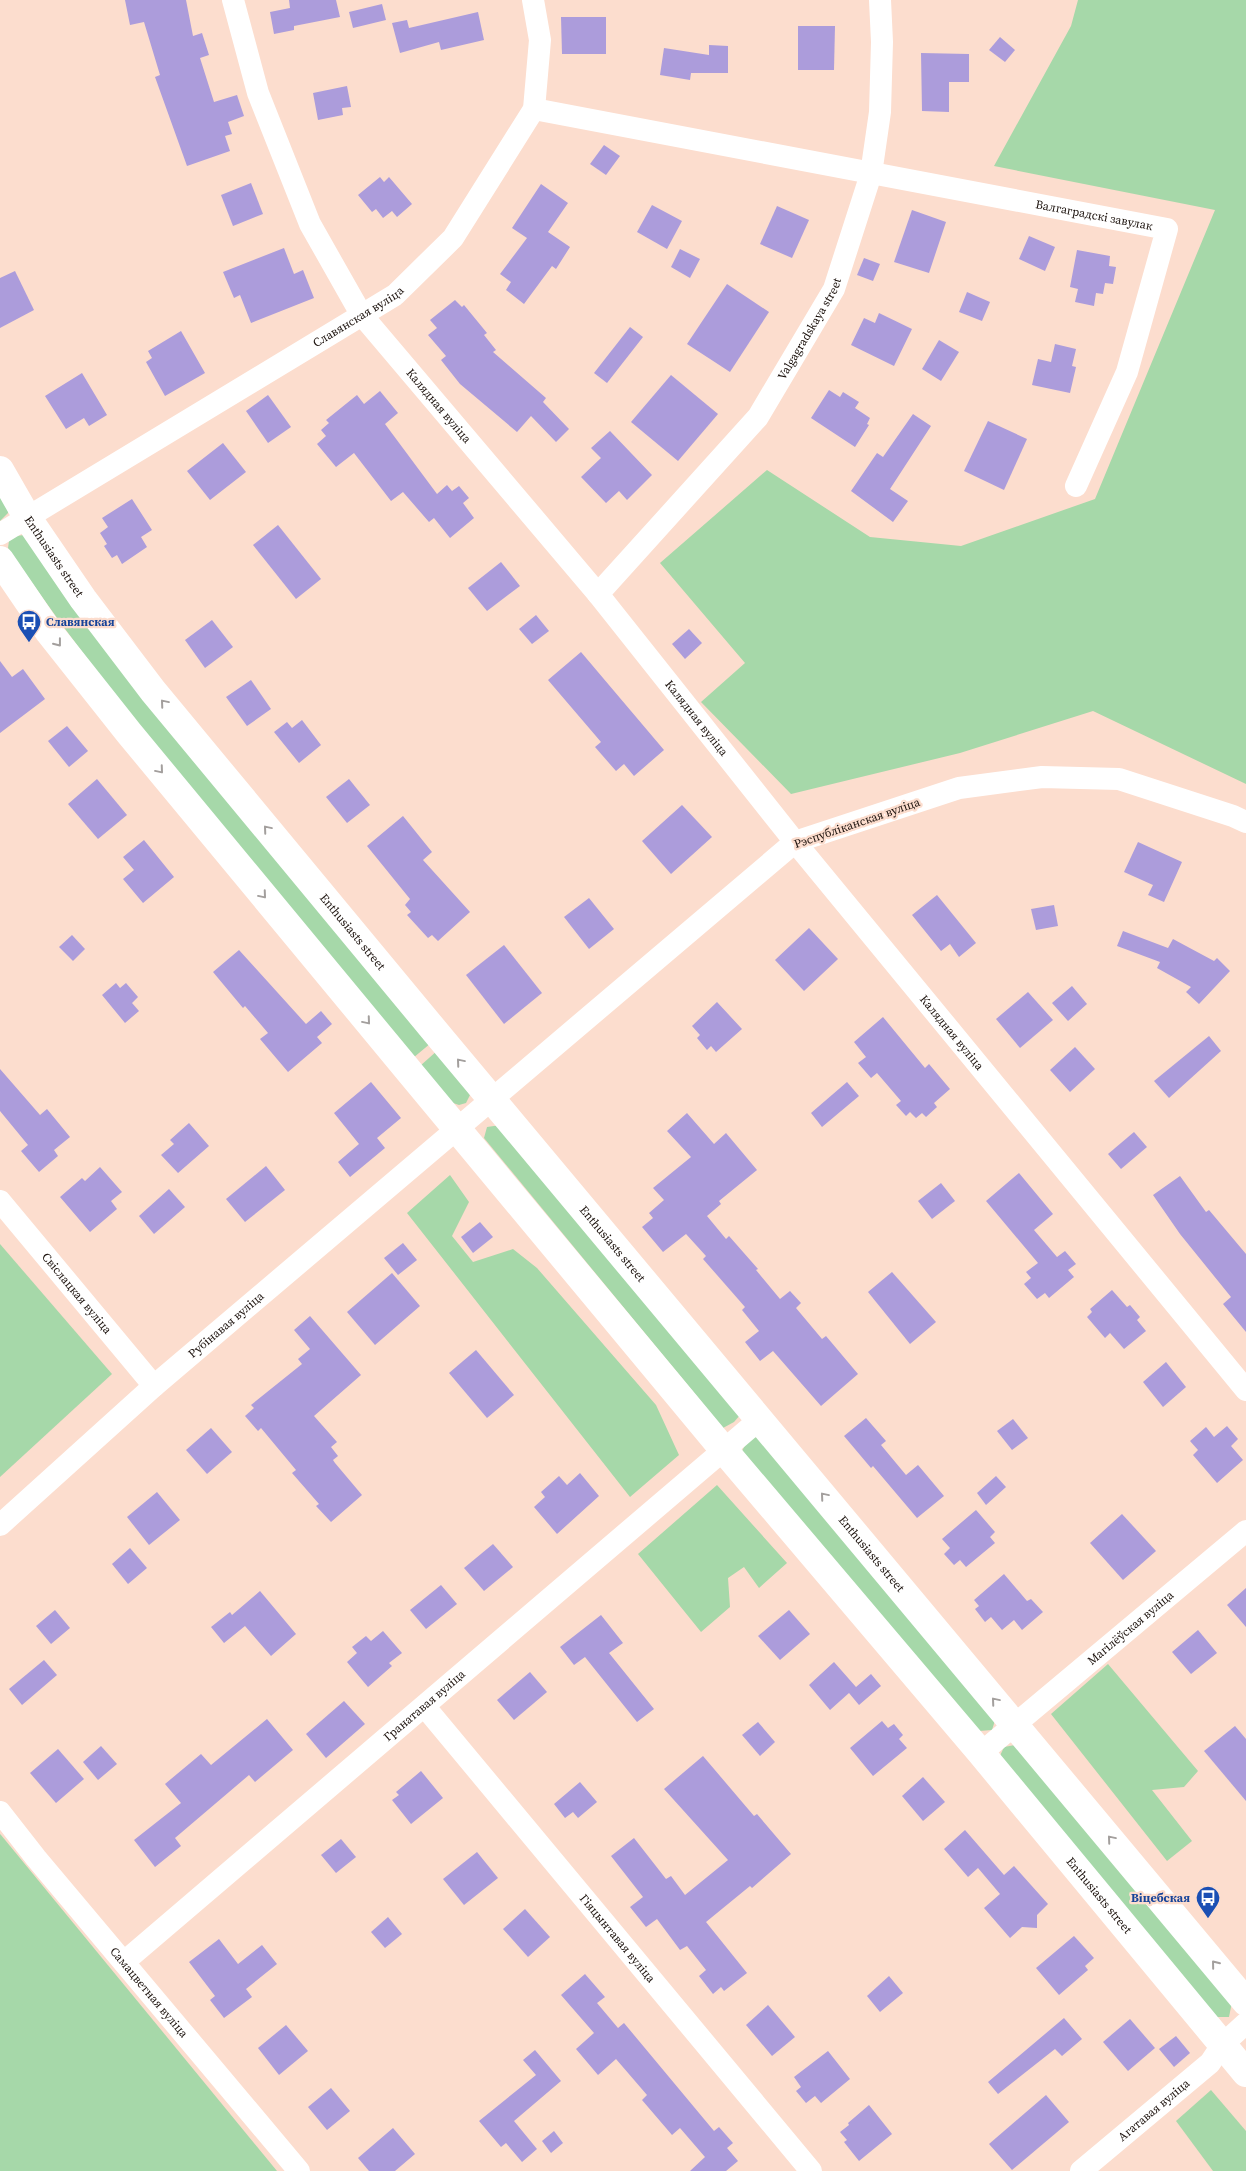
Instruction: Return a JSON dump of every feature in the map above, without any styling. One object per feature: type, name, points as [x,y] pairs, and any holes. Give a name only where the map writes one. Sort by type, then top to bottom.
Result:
[{"type":"street","name":"Калядная вуліца","points":[[233,0],[258,93],[310,224],[361,314],[598,594],[795,842],[1246,1390]]},
{"type":"street","name":"Славянская вуліца","points":[[0,534],[395,295],[453,238],[534,109],[540,40],[532,0]]},
{"type":"street","name":"Valgagradskaya street","points":[[598,594],[758,417],[834,288],[871,174],[880,112],[882,42],[880,0]]},
{"type":"street","points":[[534,109],[871,174]]},
{"type":"street","name":"Валгаградскі завулак","points":[[871,174],[1167,229],[1127,372],[1076,486]]},
{"type":"street","name":"Enthusiasts street","points":[[0,470],[27,517],[83,599],[153,691],[1246,2002]]},
{"type":"street","name":"Enthusiasts street","points":[[0,560],[50,632],[129,733],[723,1449],[981,1753],[1246,2073]]},
{"type":"street","name":"Рэспубліканская вуліца","points":[[457,1128],[795,842],[959,788],[1042,777],[1118,779],[1234,816],[1246,822]]},
{"type":"street","name":"Рубінавая вуліца","points":[[0,1525],[154,1386],[457,1128]]},
{"type":"street","name":"Свіслацкая вуліца","points":[[0,1201],[154,1386]]},
{"type":"street","name":"Гранатавая вуліца","points":[[124,1962],[425,1707],[760,1419]]},
{"type":"street","name":"Магілёўская вуліца","points":[[981,1753],[1246,1531]]},
{"type":"street","name":"Гіяцынтавая вуліца","points":[[425,1707],[811,2171]]},
{"type":"street","name":"Самацветная вуліца","points":[[0,1812],[36,1858],[299,2171]]},
{"type":"street","name":"Агатавая вуліца","points":[[1081,2171],[1210,2063],[1222,2045],[1246,2023]]},
{"type":"green space","points":[[1078,0],[1246,0],[1246,784],[1093,711],[960,753],[791,794],[701,702],[745,663],[660,563],[767,470],[870,537],[961,546],[1095,499],[1215,210],[994,166],[1071,26]]},
{"type":"green space","points":[[0,492],[8,505],[8,513],[0,521]]},
{"type":"green space","points":[[24,535],[431,1043],[413,1058],[256,871],[103,680],[8,548],[9,541],[16,536]]},
{"type":"green space","points":[[438,1050],[470,1095],[466,1103],[459,1105],[450,1102],[420,1066]]},
{"type":"green space","points":[[501,1125],[741,1414],[734,1422],[723,1428],[484,1138],[487,1127]]},
{"type":"green space","points":[[450,1175],[469,1202],[452,1236],[473,1262],[513,1249],[537,1268],[656,1405],[679,1455],[630,1497],[407,1213]]},
{"type":"green space","points":[[0,1244],[112,1374],[0,1477]]},
{"type":"green space","points":[[761,1436],[996,1717],[992,1730],[979,1731],[742,1451],[748,1439]]},
{"type":"green space","points":[[717,1485],[787,1563],[759,1588],[744,1567],[728,1578],[730,1607],[701,1632],[638,1554]]},
{"type":"green space","points":[[1108,1664],[1198,1771],[1184,1787],[1152,1790],[1192,1841],[1167,1861],[1051,1714]]},
{"type":"green space","points":[[1015,1745],[1232,2002],[1229,2017],[1215,2017],[999,1758],[1004,1747]]},
{"type":"green space","points":[[1,1835],[277,2171],[0,2171]]},
{"type":"green space","points":[[1211,2090],[1246,2131],[1246,2171],[1213,2171],[1176,2121]]},
{"type":"building","points":[[125,0],[186,0],[193,36],[202,33],[209,55],[200,58],[214,102],[237,95],[244,116],[228,122],[232,134],[225,136],[230,151],[187,166],[155,77],[160,75],[144,22],[130,25]]},
{"type":"building","points":[[289,0],[336,0],[340,17],[294,26],[294,30],[274,34],[270,12],[290,8]]},
{"type":"building","points":[[382,4],[386,20],[353,28],[349,12]]},
{"type":"building","points":[[478,12],[484,40],[441,50],[439,42],[400,53],[392,23],[407,20],[409,28]]},
{"type":"building","points":[[561,17],[606,17],[606,54],[562,54]]},
{"type":"building","points":[[798,26],[835,26],[834,70],[798,70]]},
{"type":"building","points":[[1000,37],[1015,50],[1005,62],[989,50]]},
{"type":"building","points":[[709,45],[728,46],[728,73],[691,73],[690,80],[660,75],[664,48],[709,55]]},
{"type":"building","points":[[921,53],[969,54],[969,82],[949,82],[949,112],[922,111]]},
{"type":"building","points":[[347,86],[351,107],[342,108],[343,115],[318,120],[313,93]]},
{"type":"building","points":[[604,145],[620,156],[606,175],[590,164]]},
{"type":"building","points":[[380,177],[384,182],[389,177],[412,204],[397,217],[392,211],[383,218],[376,209],[372,212],[358,195]]},
{"type":"building","points":[[251,183],[263,214],[233,226],[221,195]]},
{"type":"building","points":[[541,184],[568,203],[548,232],[570,247],[556,269],[552,266],[524,304],[506,290],[511,282],[500,274],[527,238],[512,228]]},
{"type":"building","points":[[652,205],[682,221],[667,249],[637,232]]},
{"type":"building","points":[[777,206],[809,220],[792,258],[760,244]]},
{"type":"building","points":[[912,210],[946,222],[929,273],[894,262]]},
{"type":"building","points":[[1029,236],[1055,247],[1045,271],[1019,259]]},
{"type":"building","points":[[284,248],[294,274],[303,270],[314,298],[251,323],[240,295],[234,298],[223,272]]},
{"type":"building","points":[[680,249],[700,259],[690,278],[671,267]]},
{"type":"building","points":[[1077,250],[1110,256],[1109,266],[1116,267],[1113,284],[1105,283],[1103,294],[1096,293],[1094,306],[1075,302],[1078,289],[1070,287]]},
{"type":"building","points":[[864,258],[880,264],[873,281],[857,275]]},
{"type":"building","points":[[15,271],[34,310],[0,328],[0,278]]},
{"type":"building","points":[[727,284],[769,312],[730,372],[687,344]]},
{"type":"building","points":[[967,292],[990,302],[982,321],[959,312]]},
{"type":"building","points":[[455,300],[462,307],[464,305],[487,333],[484,335],[496,350],[493,352],[546,398],[543,402],[569,429],[556,442],[531,416],[517,432],[460,384],[441,360],[446,356],[428,335],[437,328],[430,320]]},
{"type":"building","points":[[879,313],[912,329],[894,366],[851,345],[864,318],[875,323]]},
{"type":"building","points":[[630,327],[643,337],[607,383],[594,373]]},
{"type":"building","points":[[181,331],[205,373],[165,396],[146,362],[152,358],[148,351]]},
{"type":"building","points":[[939,340],[959,352],[941,381],[922,369]]},
{"type":"building","points":[[1055,344],[1076,349],[1072,366],[1076,367],[1070,393],[1032,385],[1038,359],[1051,362]]},
{"type":"building","points":[[82,373],[107,415],[89,426],[84,418],[66,429],[45,396]]},
{"type":"building","points":[[671,375],[718,414],[678,461],[631,422]]},
{"type":"building","points":[[829,390],[840,397],[843,392],[859,402],[855,408],[870,418],[867,424],[869,425],[855,447],[811,418]]},
{"type":"building","points":[[380,391],[398,413],[385,424],[437,494],[447,485],[452,491],[459,486],[469,498],[463,503],[474,518],[450,538],[434,518],[429,522],[403,492],[391,501],[354,453],[336,467],[317,444],[326,436],[321,430],[329,423],[326,420],[357,395],[364,404]]},
{"type":"building","points":[[268,395],[291,427],[268,443],[246,411]]},
{"type":"building","points":[[913,414],[931,426],[890,489],[908,501],[893,522],[851,491],[877,453],[883,457]]},
{"type":"building","points":[[988,421],[1027,439],[1004,490],[964,471]]},
{"type":"building","points":[[610,431],[652,475],[627,500],[619,491],[606,503],[581,477],[601,458],[591,448]]},
{"type":"building","points":[[223,443],[246,472],[210,500],[187,471]]},
{"type":"building","points":[[132,499],[152,530],[141,537],[147,547],[122,564],[117,555],[112,558],[104,546],[107,544],[100,533],[108,527],[102,518]]},
{"type":"building","points":[[278,525],[321,579],[296,599],[253,545]]},
{"type":"building","points":[[501,562],[520,586],[487,611],[468,588]]},
{"type":"building","points":[[536,615],[549,631],[532,644],[519,629]]},
{"type":"building","points":[[212,620],[233,647],[205,668],[185,640]]},
{"type":"building","points":[[689,629],[702,643],[685,659],[672,644]]},
{"type":"building","points":[[581,652],[664,750],[634,776],[624,764],[616,771],[595,747],[601,742],[548,680]]},
{"type":"building","points":[[0,661],[12,677],[23,669],[45,699],[0,733]]},
{"type":"building","points":[[251,680],[271,709],[247,726],[226,697]]},
{"type":"building","points":[[302,720],[321,745],[299,763],[274,732],[287,722],[292,728]]},
{"type":"building","points":[[67,726],[88,751],[69,767],[48,741]]},
{"type":"building","points":[[97,779],[127,815],[98,839],[68,804]]},
{"type":"building","points":[[349,779],[370,805],[347,823],[326,797]]},
{"type":"building","points":[[682,805],[712,837],[671,874],[642,841]]},
{"type":"building","points":[[403,816],[432,852],[423,860],[470,912],[438,941],[432,935],[428,938],[407,915],[411,912],[405,905],[410,899],[367,846]]},
{"type":"building","points":[[144,840],[174,877],[143,903],[123,879],[134,870],[123,857]]},
{"type":"building","points":[[1138,842],[1182,862],[1164,902],[1148,895],[1153,885],[1124,872]]},
{"type":"building","points":[[937,895],[976,943],[959,957],[950,944],[941,951],[912,915]]},
{"type":"building","points":[[589,898],[614,929],[589,949],[564,917]]},
{"type":"building","points":[[1054,905],[1058,926],[1036,930],[1031,909]]},
{"type":"building","points":[[809,928],[838,959],[804,991],[775,960]]},
{"type":"building","points":[[1123,931],[1168,948],[1173,939],[1214,961],[1217,958],[1230,971],[1199,1004],[1186,992],[1191,987],[1157,968],[1160,962],[1117,946]]},
{"type":"building","points":[[72,935],[85,949],[73,961],[59,947]]},
{"type":"building","points":[[504,945],[542,993],[504,1024],[466,975]]},
{"type":"building","points":[[239,950],[306,1024],[321,1011],[332,1024],[317,1037],[322,1043],[288,1072],[260,1039],[268,1033],[245,1006],[243,1008],[213,972]]},
{"type":"building","points":[[116,983],[120,988],[126,983],[138,997],[132,1003],[139,1011],[125,1023],[102,995]]},
{"type":"building","points":[[1072,986],[1087,1004],[1068,1021],[1052,1003]]},
{"type":"building","points":[[1028,992],[1053,1020],[1020,1048],[996,1019]]},
{"type":"building","points":[[717,1002],[742,1029],[716,1052],[711,1046],[707,1050],[697,1038],[700,1035],[692,1026]]},
{"type":"building","points":[[883,1017],[925,1068],[929,1064],[950,1089],[934,1103],[937,1107],[926,1117],[922,1113],[916,1118],[910,1112],[906,1116],[896,1105],[901,1101],[877,1073],[871,1078],[858,1063],[866,1057],[854,1042]]},
{"type":"building","points":[[1209,1036],[1221,1051],[1169,1098],[1154,1081]]},
{"type":"building","points":[[1075,1047],[1095,1069],[1070,1092],[1050,1070]]},
{"type":"building","points":[[0,1069],[40,1115],[47,1109],[70,1137],[54,1150],[58,1156],[39,1172],[21,1151],[28,1145],[0,1111]]},
{"type":"building","points":[[371,1082],[401,1118],[377,1138],[385,1148],[350,1177],[338,1162],[359,1144],[334,1113]]},
{"type":"building","points":[[847,1082],[859,1096],[822,1127],[811,1113]]},
{"type":"building","points":[[687,1113],[714,1144],[726,1133],[757,1170],[719,1201],[721,1204],[707,1216],[726,1239],[729,1236],[758,1269],[756,1270],[780,1299],[790,1291],[801,1303],[796,1308],[822,1339],[826,1336],[858,1374],[821,1406],[773,1351],[760,1361],[745,1342],[759,1331],[742,1310],[745,1307],[703,1259],[706,1256],[686,1234],[663,1252],[642,1227],[653,1218],[649,1213],[664,1200],[653,1188],[691,1157],[667,1131]]},
{"type":"building","points":[[189,1123],[209,1146],[178,1173],[161,1155],[174,1144],[170,1140]]},
{"type":"building","points":[[1134,1132],[1147,1147],[1121,1169],[1108,1154]]},
{"type":"building","points":[[266,1166],[285,1190],[245,1222],[226,1199]]},
{"type":"building","points":[[100,1167],[122,1192],[111,1201],[117,1209],[90,1232],[60,1197],[82,1178],[85,1181]]},
{"type":"building","points":[[1019,1173],[1053,1214],[1034,1230],[1057,1257],[1065,1251],[1076,1264],[1068,1270],[1074,1277],[1049,1298],[1045,1293],[1037,1299],[1024,1284],[1031,1278],[1026,1272],[1038,1263],[986,1201]]},
{"type":"building","points":[[1180,1176],[1206,1212],[1209,1210],[1246,1254],[1246,1332],[1223,1304],[1231,1297],[1180,1234],[1153,1195]]},
{"type":"building","points":[[941,1183],[955,1201],[932,1219],[918,1201]]},
{"type":"building","points":[[169,1189],[185,1207],[154,1234],[139,1216]]},
{"type":"building","points":[[480,1222],[493,1237],[473,1253],[461,1237]]},
{"type":"building","points":[[403,1243],[417,1260],[398,1275],[384,1258]]},
{"type":"building","points":[[892,1272],[936,1322],[910,1344],[868,1292]]},
{"type":"building","points":[[392,1273],[420,1306],[375,1345],[347,1312]]},
{"type":"building","points":[[1112,1290],[1127,1307],[1130,1305],[1140,1317],[1137,1320],[1146,1331],[1124,1349],[1110,1333],[1105,1338],[1087,1317],[1092,1312],[1090,1309]]},
{"type":"building","points":[[310,1316],[361,1375],[314,1416],[337,1442],[331,1447],[338,1456],[333,1460],[362,1495],[331,1522],[316,1506],[319,1504],[292,1473],[296,1470],[261,1428],[258,1431],[245,1416],[254,1408],[251,1405],[302,1364],[298,1359],[310,1349],[294,1330]]},
{"type":"building","points":[[476,1350],[514,1395],[487,1418],[449,1373]]},
{"type":"building","points":[[1166,1362],[1186,1387],[1163,1407],[1143,1382]]},
{"type":"building","points":[[866,1418],[886,1441],[881,1445],[906,1475],[918,1465],[944,1496],[917,1518],[873,1466],[871,1468],[844,1436]]},
{"type":"building","points":[[1013,1419],[1028,1438],[1012,1450],[997,1431]]},
{"type":"building","points":[[1227,1426],[1238,1439],[1231,1446],[1243,1460],[1217,1483],[1193,1455],[1198,1450],[1190,1441],[1206,1427],[1214,1437]]},
{"type":"building","points":[[211,1428],[232,1452],[207,1474],[186,1450]]},
{"type":"building","points":[[580,1473],[599,1496],[557,1534],[534,1507],[545,1497],[541,1492],[559,1476],[567,1485]]},
{"type":"building","points":[[996,1476],[1006,1487],[986,1505],[977,1493]]},
{"type":"building","points":[[157,1492],[180,1520],[149,1545],[127,1517]]},
{"type":"building","points":[[976,1510],[995,1532],[990,1537],[995,1543],[966,1567],[960,1560],[954,1565],[944,1554],[950,1548],[942,1539]]},
{"type":"building","points":[[1122,1514],[1156,1551],[1123,1580],[1090,1543]]},
{"type":"building","points":[[493,1544],[513,1567],[484,1591],[464,1568]]},
{"type":"building","points":[[130,1548],[147,1568],[128,1584],[112,1564]]},
{"type":"building","points":[[1004,1574],[1027,1601],[1031,1599],[1043,1612],[1022,1630],[1014,1620],[1002,1630],[991,1617],[985,1622],[975,1609],[979,1606],[974,1600]]},
{"type":"building","points":[[441,1585],[457,1604],[426,1629],[410,1610]]},
{"type":"building","points":[[1246,1588],[1246,1627],[1227,1605]]},
{"type":"building","points":[[260,1591],[296,1634],[271,1656],[245,1626],[224,1643],[211,1627],[230,1612],[232,1615]]},
{"type":"building","points":[[55,1610],[70,1628],[51,1644],[36,1626]]},
{"type":"building","points":[[789,1610],[810,1634],[780,1660],[758,1636]]},
{"type":"building","points":[[601,1615],[623,1643],[609,1653],[654,1709],[637,1722],[585,1657],[574,1665],[560,1647]]},
{"type":"building","points":[[1198,1630],[1217,1653],[1191,1674],[1172,1652]]},
{"type":"building","points":[[383,1631],[402,1653],[389,1663],[392,1666],[368,1687],[347,1662],[357,1653],[352,1647],[366,1636],[371,1641]]},
{"type":"building","points":[[44,1660],[57,1675],[22,1705],[9,1689]]},
{"type":"building","points":[[834,1662],[856,1687],[871,1674],[881,1686],[859,1705],[849,1693],[830,1710],[809,1685]]},
{"type":"building","points":[[530,1672],[547,1692],[514,1720],[497,1700]]},
{"type":"building","points":[[344,1701],[365,1724],[326,1758],[306,1734]]},
{"type":"building","points":[[267,1719],[293,1750],[255,1782],[249,1775],[175,1838],[181,1846],[155,1867],[134,1840],[181,1803],[165,1784],[201,1754],[211,1765]]},
{"type":"building","points":[[882,1721],[888,1728],[894,1724],[903,1735],[899,1739],[907,1748],[873,1776],[850,1748]]},
{"type":"building","points":[[758,1722],[775,1742],[760,1756],[742,1735]]},
{"type":"building","points":[[1235,1726],[1246,1739],[1246,1801],[1204,1751]]},
{"type":"building","points":[[101,1746],[117,1764],[98,1780],[83,1762]]},
{"type":"building","points":[[58,1749],[84,1779],[56,1803],[30,1773]]},
{"type":"building","points":[[703,1756],[754,1816],[757,1814],[791,1854],[752,1888],[750,1886],[706,1922],[747,1973],[724,1991],[721,1987],[713,1994],[699,1976],[706,1970],[687,1946],[680,1950],[657,1919],[646,1927],[630,1907],[643,1897],[611,1856],[634,1838],[666,1879],[671,1876],[685,1895],[728,1860],[664,1789]]},
{"type":"building","points":[[421,1771],[443,1798],[411,1824],[392,1800],[399,1795],[396,1792]]},
{"type":"building","points":[[923,1777],[945,1802],[923,1821],[902,1796]]},
{"type":"building","points":[[580,1782],[597,1802],[578,1818],[573,1812],[565,1818],[554,1804]]},
{"type":"building","points":[[965,1830],[1004,1875],[1014,1866],[1048,1904],[1037,1915],[1037,1928],[1022,1927],[1010,1938],[984,1908],[1000,1894],[978,1868],[968,1877],[944,1849]]},
{"type":"building","points":[[341,1839],[356,1857],[336,1873],[321,1855]]},
{"type":"building","points":[[477,1852],[498,1878],[464,1905],[443,1879]]},
{"type":"building","points":[[525,1909],[550,1937],[528,1957],[503,1929]]},
{"type":"building","points":[[388,1917],[402,1934],[385,1948],[371,1932]]},
{"type":"building","points":[[1074,1936],[1094,1958],[1085,1966],[1088,1970],[1059,1995],[1036,1968]]},
{"type":"building","points":[[219,1939],[238,1964],[262,1945],[277,1964],[246,1989],[252,1997],[224,2018],[210,2000],[215,1996],[189,1962]]},
{"type":"building","points":[[585,1974],[605,1997],[597,2003],[618,2028],[624,2023],[714,2131],[719,2127],[733,2143],[727,2148],[738,2161],[726,2171],[690,2171],[705,2157],[680,2128],[672,2135],[642,2100],[647,2095],[616,2059],[598,2075],[576,2049],[594,2033],[561,1995]]},
{"type":"building","points":[[889,1976],[903,1993],[880,2012],[867,1996]]},
{"type":"building","points":[[768,2005],[795,2037],[772,2056],[746,2025]]},
{"type":"building","points":[[1064,2018],[1082,2039],[1062,2056],[1055,2049],[998,2094],[988,2082]]},
{"type":"building","points":[[1130,2019],[1155,2048],[1128,2071],[1103,2042]]},
{"type":"building","points":[[286,2025],[308,2051],[279,2075],[258,2048]]},
{"type":"building","points":[[1176,2036],[1190,2053],[1174,2067],[1159,2049]]},
{"type":"building","points":[[535,2050],[561,2081],[514,2121],[537,2149],[522,2162],[506,2143],[501,2147],[479,2121],[536,2075],[523,2060]]},
{"type":"building","points":[[828,2051],[850,2079],[821,2103],[815,2096],[806,2103],[796,2091],[801,2087],[794,2077]]},
{"type":"building","points":[[331,2088],[350,2111],[327,2130],[308,2107]]},
{"type":"building","points":[[1046,2095],[1069,2122],[1012,2170],[989,2144]]},
{"type":"building","points":[[869,2105],[892,2134],[859,2161],[844,2142],[847,2140],[840,2132]]},
{"type":"building","points":[[393,2128],[415,2154],[395,2171],[369,2171],[358,2158]]},
{"type":"building","points":[[554,2131],[563,2143],[551,2153],[542,2141]]},
{"type":"place","name":"Славянская","points":[[29,643]]},
{"type":"place","name":"Віцебская","points":[[1208,1919]]}]
